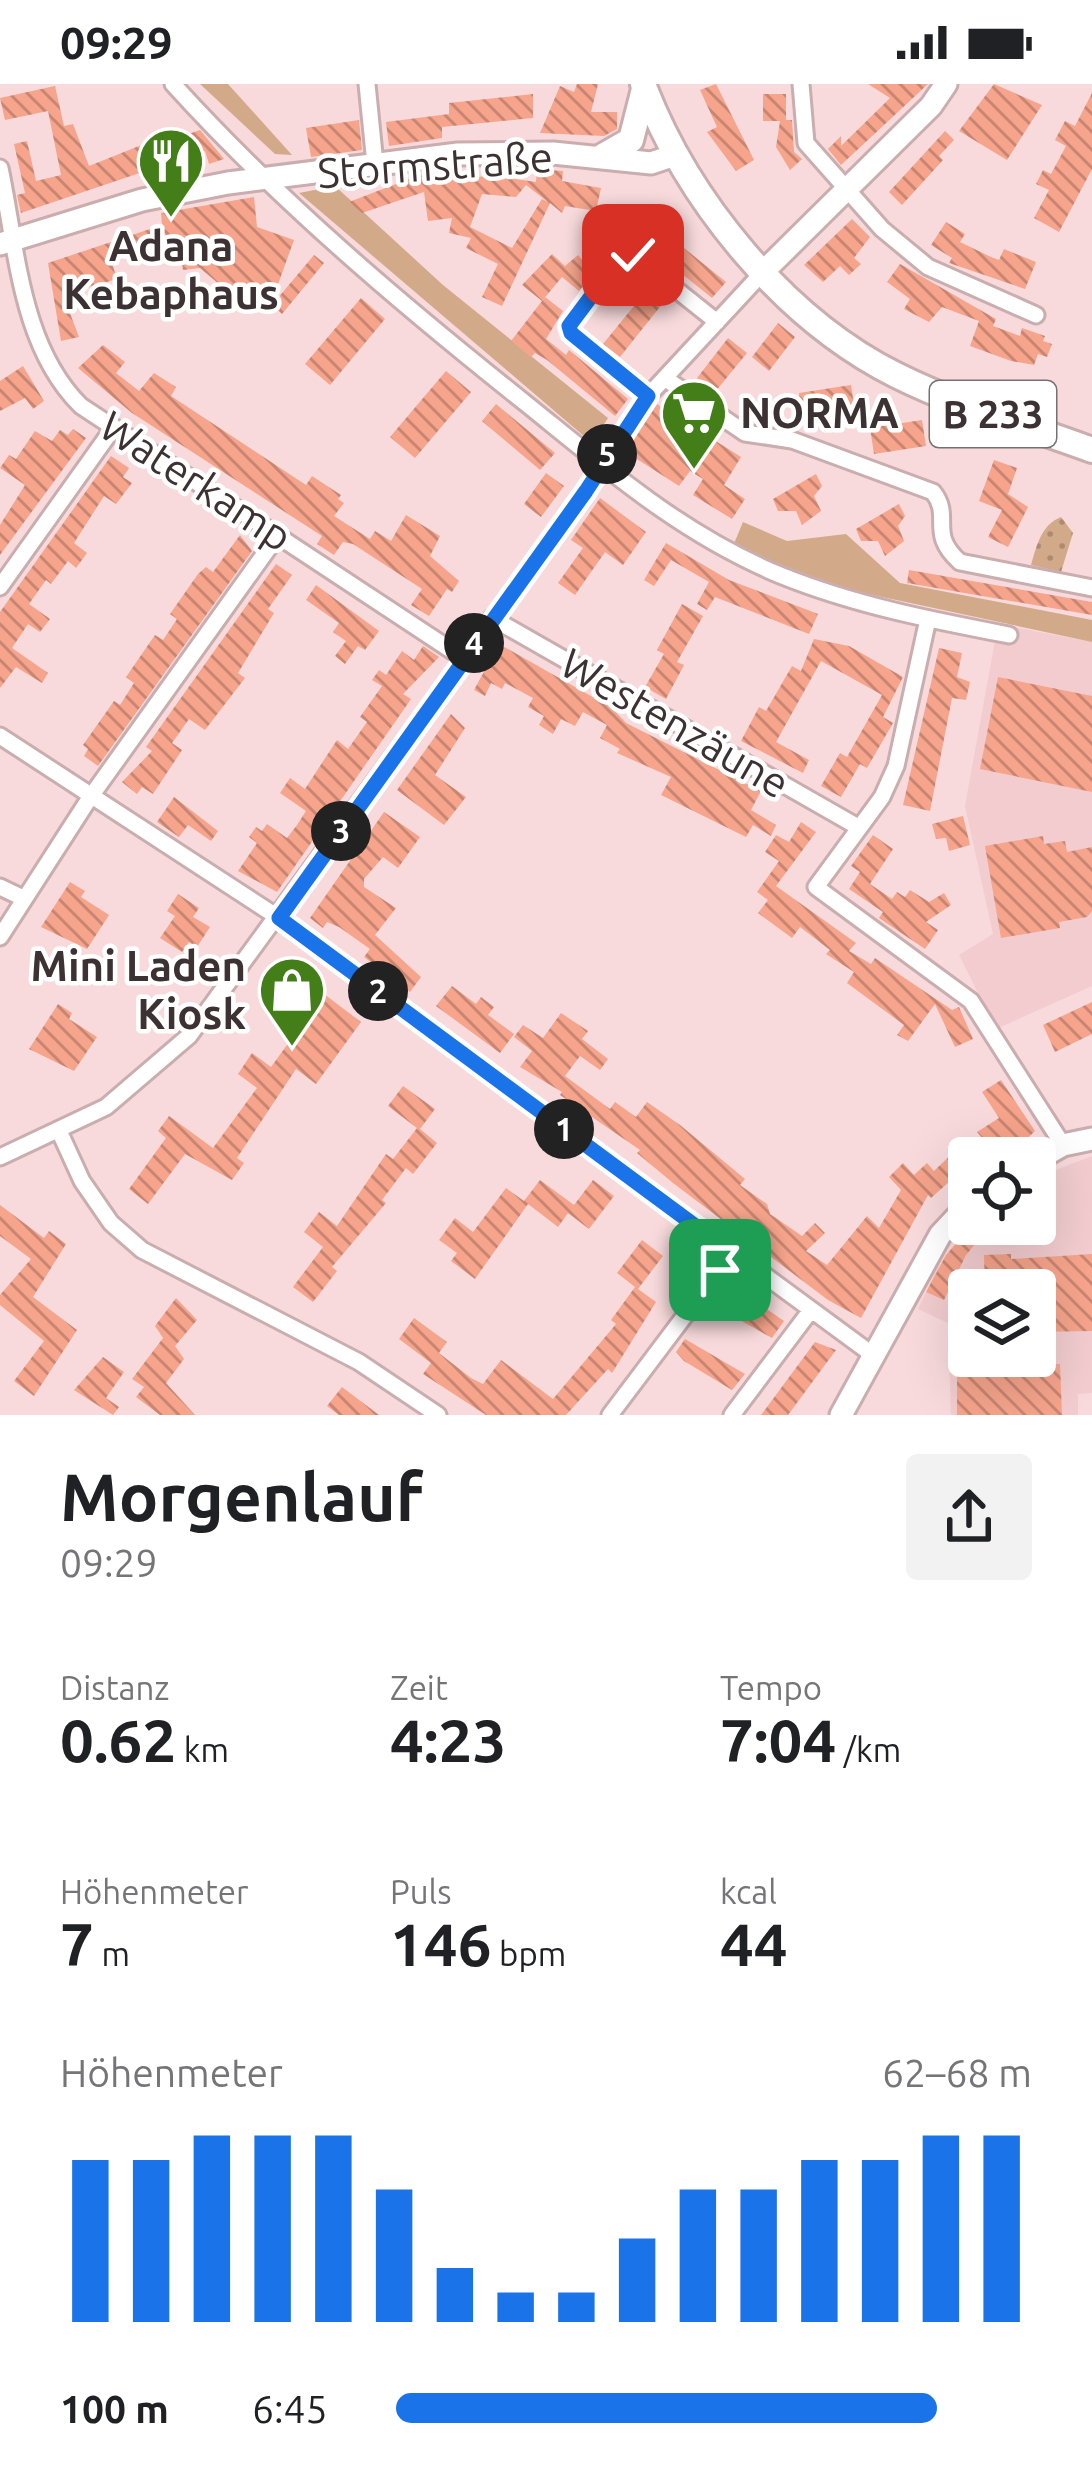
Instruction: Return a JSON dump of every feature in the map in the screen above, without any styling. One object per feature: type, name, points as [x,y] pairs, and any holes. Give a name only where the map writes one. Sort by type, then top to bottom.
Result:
[{"type":"main road","name":"B 233","points":[[644,86],[675,155],[764,271],[818,324],[884,369],[1092,450]]},
{"type":"main road","name":"B 233","points":[[603,156],[631,140],[644,86]]},
{"type":"street","points":[[173,84],[264,178],[600,467],[658,511],[780,575],[842,598],[1009,635]]},
{"type":"street","points":[[367,84],[375,164]]},
{"type":"street","points":[[801,84],[806,143],[846,191],[928,266],[1036,315]]},
{"type":"street","points":[[0,1157],[60,1133],[106,1107],[189,1036],[279,918],[648,396],[946,84]]},
{"type":"street","name":"Stormstraße","points":[[8,242],[142,200],[264,178],[503,152],[651,163],[675,155]]},
{"type":"street","name":"Waterkamp","points":[[0,168],[8,242],[40,355],[80,406],[463,658]]},
{"type":"street","points":[[648,396],[571,333],[573,315],[619,259],[633,255],[717,322]]},
{"type":"street","points":[[666,379],[745,433],[792,440],[934,491],[942,510],[938,530],[944,548],[960,562],[1092,588]]},
{"type":"street","points":[[0,587],[114,427]]},
{"type":"street","points":[[0,938],[89,799],[278,535]]},
{"type":"street","name":"Westenzäune","points":[[492,618],[858,827]]},
{"type":"street","points":[[928,619],[896,766],[816,887],[971,1001],[1063,1145]]},
{"type":"street","points":[[0,736],[89,799],[279,918],[873,1355]]},
{"type":"street","points":[[0,887],[23,898]]},
{"type":"street","points":[[60,1133],[82,1181],[111,1223],[142,1250],[359,1362],[438,1415]]},
{"type":"street","points":[[1056,1149],[1092,1139]]},
{"type":"street","points":[[841,1415],[948,1226]]},
{"type":"street","points":[[610,1415],[732,1253]]},
{"type":"street","points":[[732,1415],[811,1310]]},
{"type":"shaded area","points":[[200,84],[228,84],[292,155],[275,154]]},
{"type":"shaded area","points":[[335,186],[443,285],[608,418],[592,443],[299,193]]},
{"type":"shaded area","points":[[1061,517],[1073,533],[1061,572],[1031,565],[1044,530]]},
{"type":"shaded area","points":[[743,522],[787,541],[846,534],[900,583],[1092,620],[1092,642],[845,589],[733,546]]},
{"type":"shaded area","points":[[998,624],[1092,642],[1092,986],[996,1029],[959,955],[993,934],[965,806]]},
{"type":"shaded area","points":[[1092,1156],[1092,1393],[1078,1394],[1078,1415],[951,1415],[950,1377],[1056,1377],[1056,1269],[948,1269],[948,1323],[918,1309],[937,1269],[956,1245],[1056,1245],[1056,1170]]},
{"type":"building","points":[[577,84],[598,84],[591,112],[617,112],[617,129],[604,136],[540,133],[560,86],[574,92]]},
{"type":"building","points":[[716,84],[754,160],[736,171],[707,132],[717,127],[700,90]]},
{"type":"building","points":[[868,84],[928,84],[841,165],[828,149],[841,136],[841,146],[890,98]]},
{"type":"building","points":[[994,84],[1042,105],[1007,160],[959,131]]},
{"type":"building","points":[[55,86],[64,126],[73,124],[89,166],[149,142],[151,147],[200,130],[224,159],[209,164],[205,151],[21,213],[17,195],[25,193],[14,144],[27,141],[36,181],[61,175],[48,111],[5,120],[0,98]]},
{"type":"building","points":[[1092,93],[1092,169],[1059,232],[1034,218],[1049,190],[1036,184],[1043,170],[1051,174],[1066,146],[1055,140],[1065,121],[1075,126]]},
{"type":"building","points":[[533,94],[533,118],[442,127],[442,138],[389,146],[386,122],[449,114],[449,103]]},
{"type":"building","points":[[763,94],[786,94],[786,120],[792,120],[794,152],[802,159],[790,170],[776,147],[780,121],[763,121]]},
{"type":"building","points":[[359,120],[362,150],[311,157],[306,128]]},
{"type":"building","points":[[945,131],[954,140],[939,156],[943,160],[902,205],[889,192]]},
{"type":"building","points":[[537,169],[563,171],[562,181],[601,188],[596,211],[565,206],[562,213],[550,203],[502,306],[482,297],[498,264],[466,248],[471,238],[449,233],[452,218],[428,221],[424,192],[362,213],[349,202],[422,174],[447,171],[448,178],[494,176],[536,182]],"holes":[[[526,185],[548,202],[542,199],[512,248],[470,227],[482,194],[516,197]]]},
{"type":"building","points":[[254,197],[257,227],[294,240],[269,309],[259,301],[251,311],[200,268],[183,270],[179,237],[149,241],[151,246],[111,260],[117,279],[63,295],[79,337],[61,341],[48,263],[162,225],[161,213]]},
{"type":"building","points":[[643,215],[726,282],[712,298],[652,250],[656,245],[634,227]]},
{"type":"building","points":[[852,219],[870,237],[854,258],[861,264],[849,275],[840,266],[823,282],[804,265]]},
{"type":"building","points":[[946,222],[965,234],[960,242],[991,257],[999,260],[1004,249],[1036,262],[1025,289],[949,263],[952,258],[931,245]]},
{"type":"building","points":[[552,254],[565,266],[578,255],[593,273],[579,291],[562,277],[542,301],[522,285]]},
{"type":"building","points":[[314,255],[324,263],[282,314],[272,305]]},
{"type":"building","points":[[900,264],[996,319],[993,326],[1020,336],[1022,328],[1045,336],[1043,341],[1052,344],[1047,357],[1038,354],[1034,365],[1011,361],[970,346],[979,321],[942,307],[929,322],[904,309],[910,299],[887,282]]},
{"type":"building","points":[[651,285],[667,298],[620,357],[603,344]]},
{"type":"building","points":[[545,297],[563,311],[546,339],[566,355],[569,350],[628,399],[615,416],[547,360],[535,353],[531,357],[511,341]]},
{"type":"building","points":[[361,298],[385,319],[330,385],[305,364]]},
{"type":"building","points":[[778,323],[795,337],[769,371],[752,357]]},
{"type":"building","points":[[728,338],[747,353],[715,392],[697,378]]},
{"type":"building","points":[[103,345],[125,362],[116,373],[139,391],[154,373],[176,387],[171,396],[306,485],[312,476],[341,495],[338,499],[344,503],[334,516],[370,539],[375,531],[391,541],[406,515],[440,536],[430,556],[459,581],[452,592],[447,589],[429,616],[411,605],[422,589],[353,544],[343,542],[334,555],[317,544],[322,536],[132,413],[78,368]]},
{"type":"building","points":[[23,366],[44,401],[33,409],[25,398],[0,411],[0,381]]},
{"type":"building","points":[[446,371],[471,392],[415,458],[390,437]]},
{"type":"building","points":[[851,385],[855,411],[802,419],[799,393]]},
{"type":"building","points":[[496,404],[555,453],[540,470],[482,421]]},
{"type":"building","name":"NORMA","points":[[657,404],[741,457],[724,485],[745,499],[732,519],[693,495],[703,479],[690,471],[679,486],[626,452]]},
{"type":"building","points":[[922,420],[926,446],[874,454],[870,428]]},
{"type":"building","points":[[73,429],[86,438],[0,555],[0,525],[25,485],[0,468],[9,455],[16,459],[35,431],[52,441],[60,430],[68,435]]},
{"type":"building","points":[[111,456],[129,468],[123,477],[132,483],[116,504],[104,496],[74,543],[87,553],[76,568],[68,561],[51,584],[46,580],[29,604],[50,619],[40,632],[28,624],[12,648],[48,673],[42,683],[16,667],[0,688],[0,612]]},
{"type":"building","points":[[994,460],[1017,468],[1008,494],[1028,507],[1008,547],[988,537],[1002,510],[979,501]]},
{"type":"building","points":[[546,473],[564,486],[541,517],[524,504]]},
{"type":"building","points":[[816,474],[822,486],[814,496],[821,511],[802,525],[796,511],[778,511],[773,499]]},
{"type":"building","points":[[600,498],[646,532],[623,565],[605,552],[575,595],[558,583],[583,548],[571,540]]},
{"type":"building","points":[[899,504],[905,516],[898,526],[904,541],[885,556],[878,541],[861,541],[856,529]]},
{"type":"building","points":[[240,535],[252,551],[98,766],[84,756],[88,749],[83,745],[114,701],[120,705],[134,683],[126,677],[155,635],[163,640],[177,619],[170,614],[198,574],[206,567],[213,572]]},
{"type":"building","points":[[666,543],[729,580],[818,614],[809,634],[715,597],[707,610],[697,604],[709,582],[671,560],[654,586],[644,580]]},
{"type":"building","points":[[276,564],[292,575],[268,609],[274,613],[238,673],[245,678],[205,730],[189,719],[172,743],[182,750],[153,794],[142,787],[137,794],[122,782],[152,751],[146,747]]},
{"type":"building","points":[[909,570],[1092,602],[1092,615],[907,583]]},
{"type":"building","points":[[316,585],[379,631],[365,650],[358,646],[345,664],[335,656],[346,641],[333,632],[339,623],[306,600]]},
{"type":"building","points":[[682,604],[703,616],[677,662],[684,665],[666,699],[645,687],[664,654],[657,650]]},
{"type":"building","points":[[814,639],[849,646],[903,677],[883,717],[893,723],[867,768],[860,764],[841,797],[821,786],[840,753],[847,757],[882,695],[875,691],[821,661],[776,742],[809,760],[803,773],[741,741],[759,707],[766,711],[792,666],[801,671]]},
{"type":"building","points":[[499,644],[612,708],[626,723],[761,791],[751,810],[776,825],[771,836],[753,825],[746,837],[661,795],[671,777],[617,753],[620,749],[600,738],[607,725],[583,712],[575,726],[561,719],[553,734],[539,725],[544,716],[528,707],[533,698],[505,683],[502,689],[491,683],[485,696],[474,690]]},
{"type":"building","points":[[423,646],[439,657],[403,694],[411,699],[277,892],[238,871],[257,843],[249,837],[256,827],[262,831],[267,824],[287,838],[306,811],[280,793],[290,778],[305,789],[337,740],[348,749],[367,722],[360,717],[382,686],[372,680],[379,670],[386,675],[402,651],[414,660]]},
{"type":"building","points":[[939,648],[962,653],[957,677],[970,682],[966,700],[952,698],[930,811],[903,805]]},
{"type":"building","points":[[998,677],[1092,696],[1092,792],[980,769]]},
{"type":"building","points":[[451,714],[465,728],[435,775],[466,797],[444,825],[397,790]]},
{"type":"building","points":[[174,797],[218,831],[211,841],[188,825],[179,837],[157,822]]},
{"type":"building","points":[[384,812],[420,837],[398,868],[383,857],[364,879],[364,887],[396,908],[375,935],[421,977],[410,992],[364,957],[370,949],[339,927],[327,922],[323,928],[310,918]]},
{"type":"building","points":[[963,816],[970,845],[949,851],[946,838],[936,839],[932,824]]},
{"type":"building","points":[[801,822],[816,832],[776,886],[856,943],[849,951],[871,964],[875,958],[952,1010],[959,1007],[973,1039],[955,1047],[935,1004],[908,1041],[897,1035],[904,1025],[847,983],[854,972],[826,954],[830,950],[800,927],[792,938],[758,913],[768,900],[757,892],[779,861],[765,852],[776,835],[789,842]]},
{"type":"building","points":[[873,835],[893,849],[870,884],[892,899],[897,892],[905,897],[910,890],[929,902],[944,893],[951,905],[926,922],[938,930],[925,949],[879,918],[883,912],[849,889],[860,872],[851,866]]},
{"type":"building","points":[[1043,836],[1044,844],[1065,841],[1067,852],[1092,847],[1092,911],[1087,917],[1059,922],[1060,928],[1001,938],[985,846]]},
{"type":"building","points":[[70,882],[85,891],[81,897],[109,915],[87,949],[41,927]]},
{"type":"building","points":[[178,894],[199,908],[193,917],[210,927],[197,947],[189,942],[182,952],[160,938],[175,916],[167,911]]},
{"type":"building","points":[[452,986],[476,1004],[481,997],[494,1007],[488,1015],[514,1034],[500,1053],[436,1006]]},
{"type":"building","points":[[324,994],[361,1022],[316,1084],[296,1069],[237,1158],[244,1163],[232,1180],[185,1154],[148,1204],[129,1189],[166,1138],[158,1131],[169,1116],[213,1148],[257,1088],[238,1074],[252,1053],[271,1067]]},
{"type":"building","points":[[1092,1002],[1092,1034],[1055,1052],[1043,1025]]},
{"type":"building","points":[[58,1004],[72,1013],[69,1019],[97,1037],[74,1071],[29,1049]]},
{"type":"building","points":[[561,1013],[588,1031],[582,1039],[608,1059],[600,1070],[580,1056],[565,1076],[610,1109],[615,1102],[636,1117],[647,1102],[680,1125],[745,1179],[740,1185],[767,1204],[770,1214],[802,1236],[815,1223],[825,1233],[806,1251],[827,1265],[867,1216],[879,1228],[901,1190],[889,1177],[903,1163],[914,1175],[927,1163],[934,1171],[948,1158],[948,1183],[931,1198],[928,1195],[861,1318],[828,1300],[673,1183],[637,1153],[640,1150],[520,1067],[532,1051],[514,1037],[523,1025],[543,1038]]},
{"type":"building","points":[[1001,1080],[1035,1131],[1029,1137],[981,1137],[977,1132],[999,1118],[982,1092]]},
{"type":"building","points":[[403,1086],[435,1109],[420,1129],[437,1143],[413,1174],[406,1168],[382,1200],[386,1203],[332,1267],[337,1271],[313,1302],[293,1287],[323,1247],[304,1232],[319,1212],[337,1226],[386,1154],[393,1159],[417,1128],[388,1106]]},
{"type":"building","points":[[540,1180],[574,1205],[593,1180],[614,1196],[589,1229],[568,1213],[558,1227],[528,1204],[475,1279],[451,1261],[457,1253],[439,1240],[455,1218],[473,1232],[506,1188],[524,1201]]},
{"type":"building","points":[[0,1205],[44,1238],[49,1231],[66,1244],[33,1297],[77,1330],[34,1396],[14,1381],[44,1341],[0,1305],[0,1295],[31,1259],[0,1236]]},
{"type":"building","points":[[642,1240],[663,1256],[638,1289],[656,1302],[612,1373],[608,1369],[566,1415],[486,1415],[423,1374],[431,1363],[399,1339],[414,1318],[447,1342],[439,1353],[471,1378],[483,1384],[501,1360],[553,1399],[616,1324],[611,1320],[635,1287],[617,1273]]},
{"type":"building","points":[[955,1245],[974,1245],[959,1269],[948,1269],[944,1300],[926,1292]]},
{"type":"building","points":[[1011,1254],[1011,1259],[1092,1254],[1092,1331],[1056,1332],[1056,1269],[984,1269],[984,1255]]},
{"type":"building","points":[[738,1289],[784,1321],[772,1338],[722,1310]]},
{"type":"building","points":[[176,1298],[197,1320],[175,1346],[184,1359],[166,1383],[195,1415],[160,1415],[136,1397],[144,1387],[132,1379],[163,1338],[155,1326]]},
{"type":"building","points":[[685,1339],[745,1374],[732,1390],[684,1361],[676,1352]]},
{"type":"building","points":[[815,1342],[836,1350],[788,1415],[761,1415]]},
{"type":"building","points":[[103,1357],[124,1372],[106,1398],[119,1407],[113,1415],[74,1390]]},
{"type":"building","points":[[1056,1364],[1060,1364],[1062,1415],[957,1415],[957,1377],[1056,1377]]},
{"type":"building","points":[[342,1387],[379,1415],[339,1415],[327,1406]]},
{"type":"place","name":"Adana Kebaphaus","points":[[171,220]]},
{"type":"place","name":"NORMA","points":[[694,472]]},
{"type":"place","name":"Mini Laden Kiosk","points":[[292,1049]]},
{"type":"route","points":[[633,255],[619,259],[569,326],[571,333],[648,396],[611,446],[586,491],[279,918],[732,1253],[720,1270]]}]
